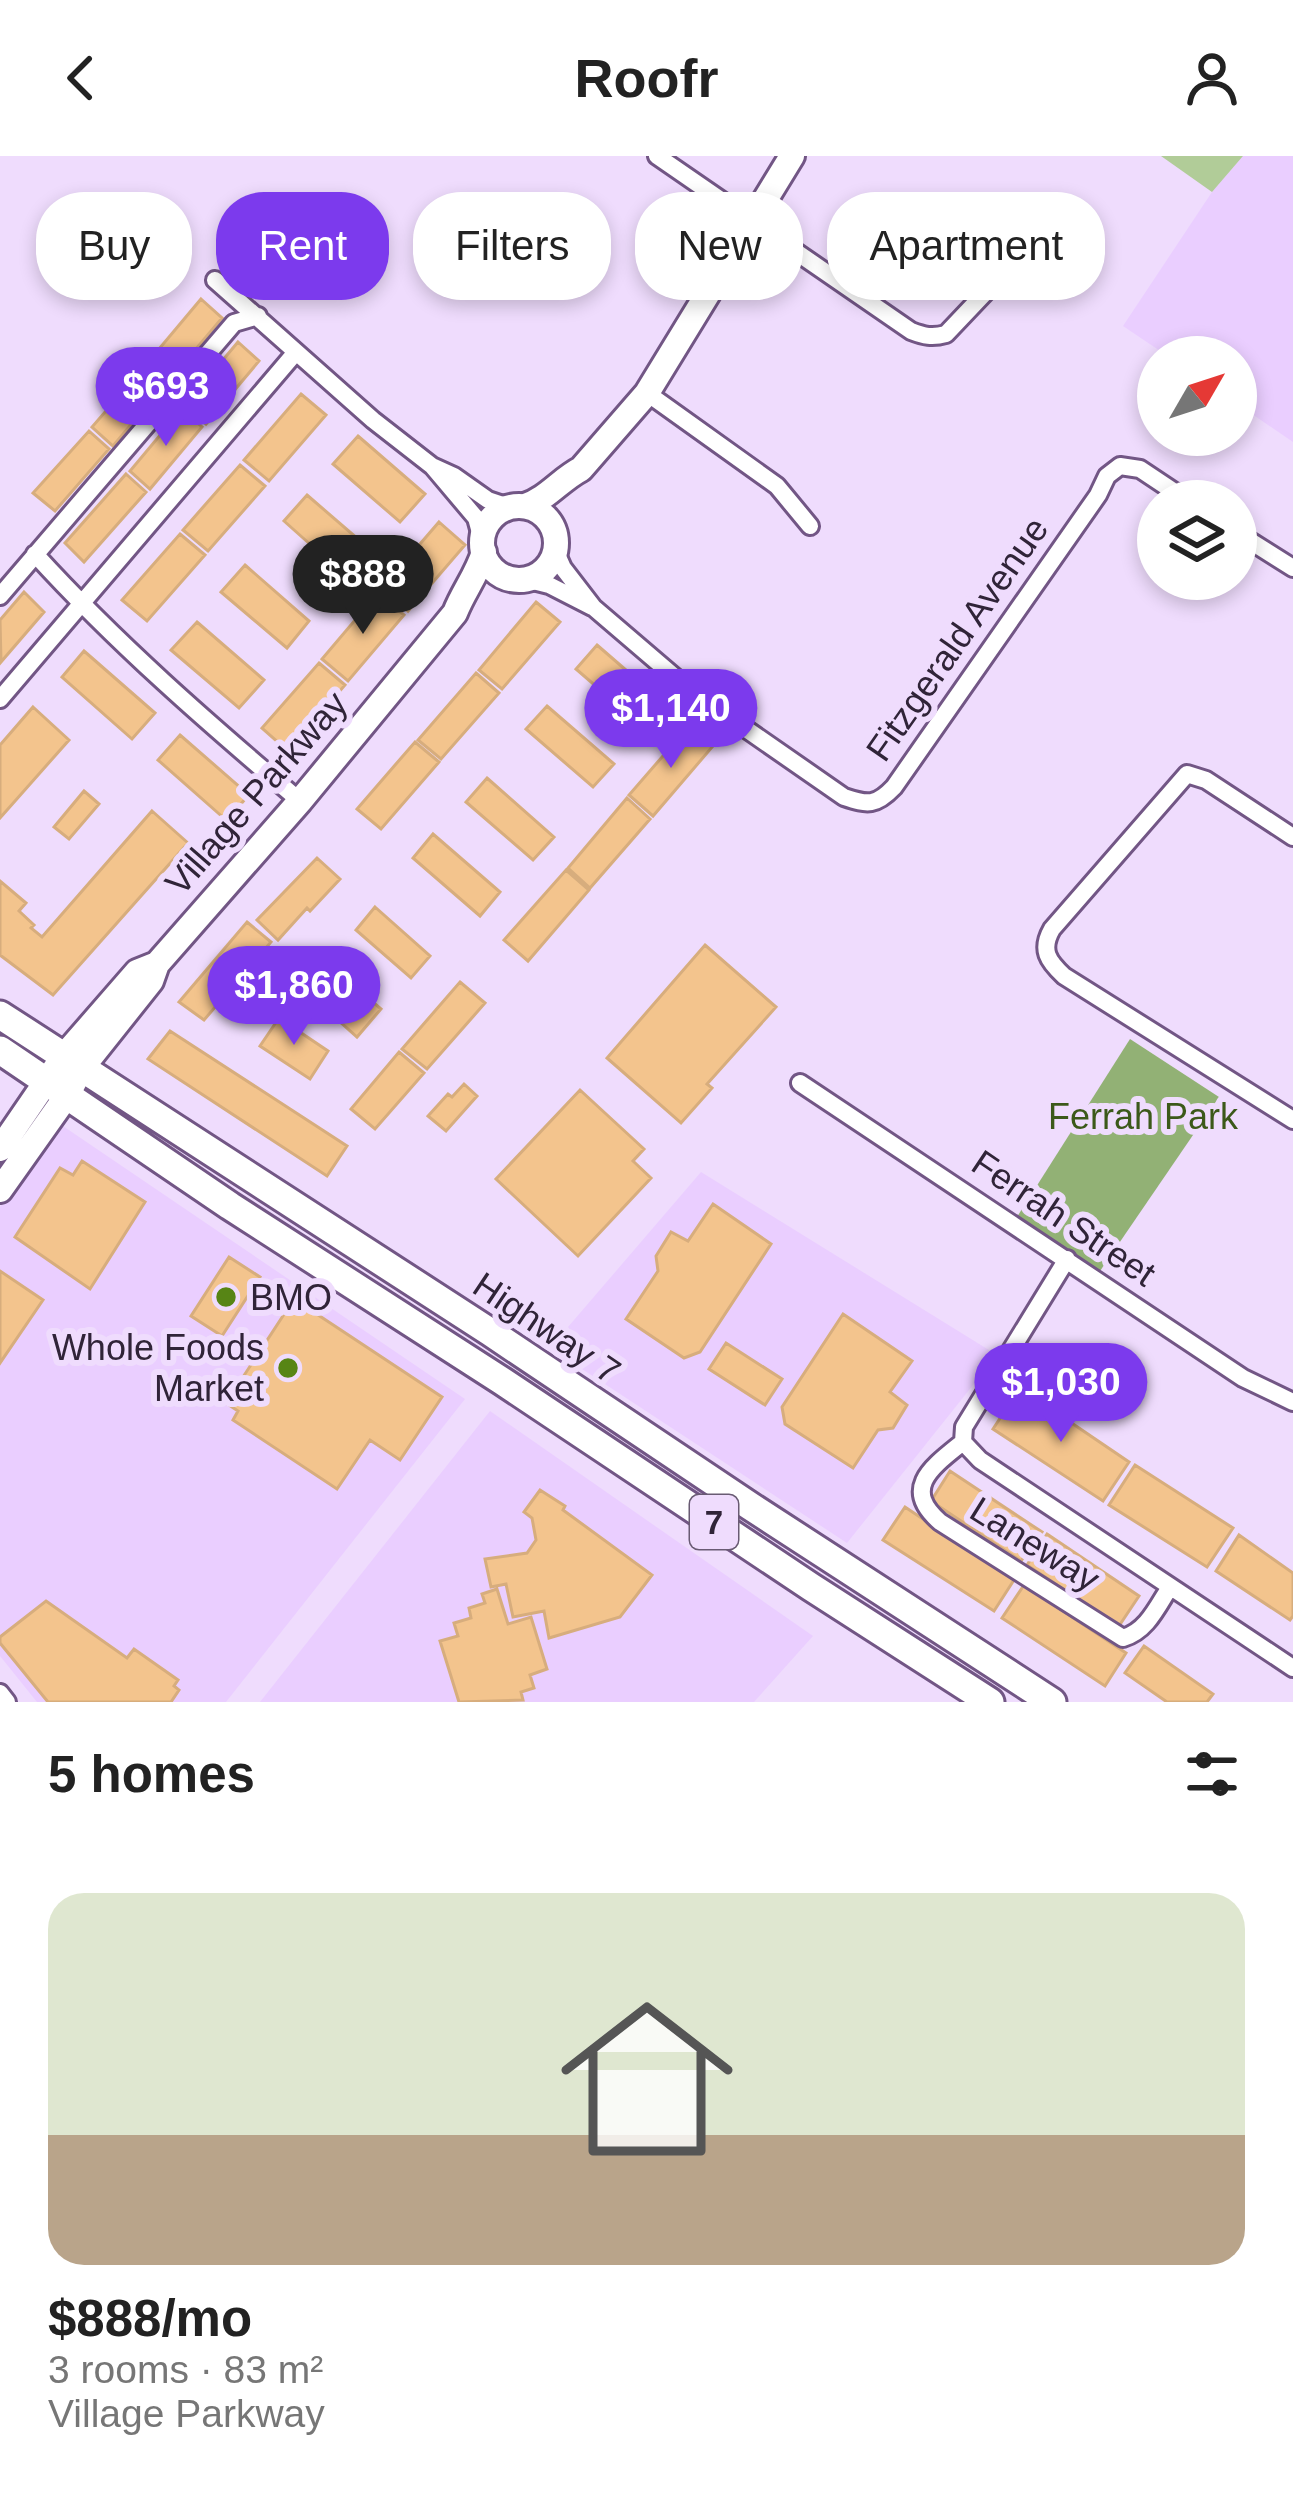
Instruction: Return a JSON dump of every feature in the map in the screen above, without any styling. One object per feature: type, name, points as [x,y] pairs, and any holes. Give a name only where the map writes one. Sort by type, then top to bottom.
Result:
[{"type":"main road","points":[[770,192],[792,156]]},
{"type":"main road","points":[[580,469],[544,569],[518,579],[494,569],[483,546],[490,520],[546,497],[580,469],[647,393],[704,300]]},
{"type":"main road","points":[[517,507],[543,514],[555,541]]},
{"type":"main road","name":"Village Parkway","points":[[455,614],[477,572],[483,546]]},
{"type":"main road","name":"Village Parkway","points":[[64,1075],[151,981],[157,964],[455,614],[494,586],[518,579]]},
{"type":"main road","name":"Highway 7","points":[[0,1016],[64,1075],[230,1206],[990,1702]]},
{"type":"main road","name":"Highway 7","points":[[0,1049],[64,1075],[490,1332],[1052,1702]]},
{"type":"main road","points":[[0,1150],[64,1075]]},
{"type":"main road","points":[[0,1190],[64,1075]]},
{"type":"street","points":[[657,156],[710,192]]},
{"type":"street","points":[[215,280],[432,466],[476,518],[483,546]]},
{"type":"street","points":[[866,300],[911,331],[934,338],[946,334],[978,300]]},
{"type":"street","points":[[0,596],[235,323],[258,316]]},
{"type":"street","points":[[0,698],[296,352]]},
{"type":"street","points":[[647,393],[766,477],[810,526]]},
{"type":"street","points":[[432,466],[488,500],[517,507]]},
{"type":"street","name":"Fitzgerald Avenue","points":[[518,579],[541,581],[592,608],[690,690],[844,797],[864,804],[883,800],[905,772],[1107,476],[1120,466],[1140,469],[1156,480]]},
{"type":"street","name":"Fitzgerald Avenue","points":[[555,541],[563,568],[592,608]]},
{"type":"street","points":[[1257,545],[1293,568]]},
{"type":"street","points":[[35,554],[82,604],[300,801]]},
{"type":"street","points":[[1293,837],[1206,780],[1187,774],[1052,929],[1044,950],[1064,976],[1293,1120]]},
{"type":"street","name":"Ferrah Street","points":[[800,1083],[1243,1378],[1293,1402]]},
{"type":"street","points":[[1067,1259],[964,1426],[963,1442],[980,1460],[1293,1668]]},
{"type":"street","name":"Laneway","points":[[963,1442],[923,1484],[920,1497],[940,1522],[1123,1638],[1144,1627],[1170,1587]]},
{"type":"street","points":[[0,1694],[7,1702]]},
{"type":"shaded area","points":[[1243,156],[1293,156],[1293,442],[1257,417],[1257,336],[1138,336],[1123,326],[1212,192]]},
{"type":"shaded area","points":[[60,1124],[465,1399],[226,1702],[37,1702],[0,1656],[0,1207]]},
{"type":"shaded area","points":[[701,1172],[997,1355],[847,1543],[550,1348]]},
{"type":"shaded area","points":[[490,1411],[813,1636],[754,1702],[260,1702]]},
{"type":"green space","points":[[1161,156],[1243,156],[1212,192]]},
{"type":"green space","name":"Ferrah Park","points":[[1130,1039],[1219,1097],[1098,1274],[1015,1220]]},
{"type":"building","points":[[201,299],[222,318],[169,381],[148,362]]},
{"type":"building","points":[[238,342],[259,361],[206,424],[185,405]]},
{"type":"building","points":[[145,366],[165,384],[113,446],[92,427]]},
{"type":"building","points":[[301,394],[326,415],[269,481],[244,460]]},
{"type":"building","points":[[182,409],[202,427],[150,489],[130,471]]},
{"type":"building","points":[[89,431],[109,449],[55,511],[33,493]]},
{"type":"building","points":[[358,436],[425,494],[400,522],[333,464]]},
{"type":"building","points":[[240,465],[265,486],[208,551],[183,530]]},
{"type":"building","points":[[126,474],[146,492],[84,562],[65,543]]},
{"type":"building","points":[[307,495],[373,552],[349,579],[284,521]]},
{"type":"building","points":[[439,522],[465,545],[408,611],[382,588]]},
{"type":"building","points":[[180,534],[205,555],[147,621],[122,600]]},
{"type":"building","points":[[245,565],[309,621],[287,648],[221,592]]},
{"type":"building","points":[[24,592],[44,612],[1,662],[0,620]]},
{"type":"building","points":[[378,593],[404,615],[348,681],[322,659]]},
{"type":"building","points":[[536,602],[560,622],[502,689],[479,670]]},
{"type":"building","points":[[197,622],[264,680],[239,708],[171,650]]},
{"type":"building","points":[[597,645],[664,703],[643,727],[576,669]]},
{"type":"building","points":[[84,651],[155,713],[132,739],[62,677]]},
{"type":"building","points":[[319,663],[345,685],[288,751],[262,728]]},
{"type":"building","points":[[476,673],[499,693],[441,759],[418,740]]},
{"type":"building","points":[[547,706],[614,764],[593,787],[526,729]]},
{"type":"building","points":[[33,707],[69,740],[0,818],[0,745]]},
{"type":"building","points":[[689,726],[713,746],[653,816],[629,795]]},
{"type":"building","points":[[180,735],[249,795],[226,820],[158,760]]},
{"type":"building","points":[[415,742],[439,762],[381,829],[357,809]]},
{"type":"building","points":[[487,778],[554,837],[533,860],[466,802]]},
{"type":"building","points":[[84,791],[99,804],[69,839],[54,827]]},
{"type":"building","points":[[627,798],[650,819],[590,888],[568,868]]},
{"type":"building","points":[[152,811],[188,843],[53,995],[0,955],[0,881],[26,903],[19,911],[42,937]]},
{"type":"building","points":[[433,834],[500,892],[480,916],[413,858]]},
{"type":"building","points":[[317,858],[340,879],[278,940],[257,920]]},
{"type":"building","points":[[566,870],[589,890],[528,961],[504,940]]},
{"type":"building","points":[[375,907],[430,956],[411,978],[356,930]]},
{"type":"building","points":[[247,922],[271,942],[204,1020],[179,1002]]},
{"type":"building","points":[[705,945],[776,1007],[707,1084],[712,1088],[681,1123],[607,1058]]},
{"type":"building","points":[[325,961],[381,1009],[357,1037],[301,987]]},
{"type":"building","points":[[460,982],[485,1003],[427,1069],[402,1049]]},
{"type":"building","points":[[279,1018],[328,1051],[310,1079],[260,1046]]},
{"type":"building","points":[[170,1031],[347,1146],[327,1176],[148,1059]]},
{"type":"building","points":[[399,1052],[424,1073],[375,1129],[351,1109]]},
{"type":"building","points":[[464,1084],[477,1096],[446,1131],[428,1116]]},
{"type":"building","points":[[580,1090],[644,1149],[633,1161],[651,1178],[578,1256],[496,1179]]},
{"type":"building","points":[[82,1161],[145,1202],[90,1289],[15,1237],[60,1168],[73,1175]]},
{"type":"building","points":[[713,1204],[771,1244],[700,1352],[684,1358],[626,1319],[658,1271],[656,1256],[671,1232],[688,1241]]},
{"type":"building","name":"BMO","points":[[229,1257],[260,1277],[222,1336],[191,1316]]},
{"type":"building","points":[[0,1271],[43,1300],[0,1363]]},
{"type":"building","points":[[294,1299],[442,1397],[400,1460],[370,1440],[337,1489],[233,1420],[238,1411],[226,1403]]},
{"type":"building","points":[[843,1314],[912,1361],[890,1392],[907,1405],[893,1428],[878,1430],[853,1468],[785,1424],[782,1407]]},
{"type":"building","points":[[726,1343],[782,1379],[765,1405],[709,1369]]},
{"type":"building","points":[[1020,1388],[1129,1462],[1103,1501],[993,1429]]},
{"type":"building","points":[[1135,1465],[1233,1528],[1207,1567],[1109,1505]]},
{"type":"building","points":[[950,1471],[1042,1532],[1021,1561],[931,1501]]},
{"type":"building","points":[[540,1490],[652,1575],[620,1617],[549,1638],[544,1611],[513,1617],[506,1584],[491,1587],[485,1559],[527,1553],[536,1540],[532,1518],[524,1512]]},
{"type":"building","points":[[905,1507],[1014,1580],[994,1611],[883,1540]]},
{"type":"building","points":[[1047,1534],[1139,1596],[1119,1626],[1027,1565]]},
{"type":"building","points":[[1239,1535],[1293,1573],[1290,1620],[1216,1571]]},
{"type":"building","points":[[1024,1585],[1126,1653],[1105,1686],[1002,1618]]},
{"type":"building","points":[[497,1589],[508,1624],[531,1617],[547,1669],[530,1675],[534,1688],[521,1692],[523,1700],[459,1702],[440,1641],[458,1636],[454,1623],[471,1618],[469,1608],[485,1603],[482,1594]]},
{"type":"building","points":[[46,1601],[127,1658],[134,1649],[178,1680],[174,1686],[179,1690],[171,1702],[48,1702],[0,1643],[0,1637]]},
{"type":"building","points":[[1144,1646],[1213,1694],[1207,1702],[1167,1702],[1125,1673]]},
{"type":"place","name":"BMO","points":[[226,1297]]},
{"type":"place","name":"Whole Foods Market","points":[[288,1368]]}]
